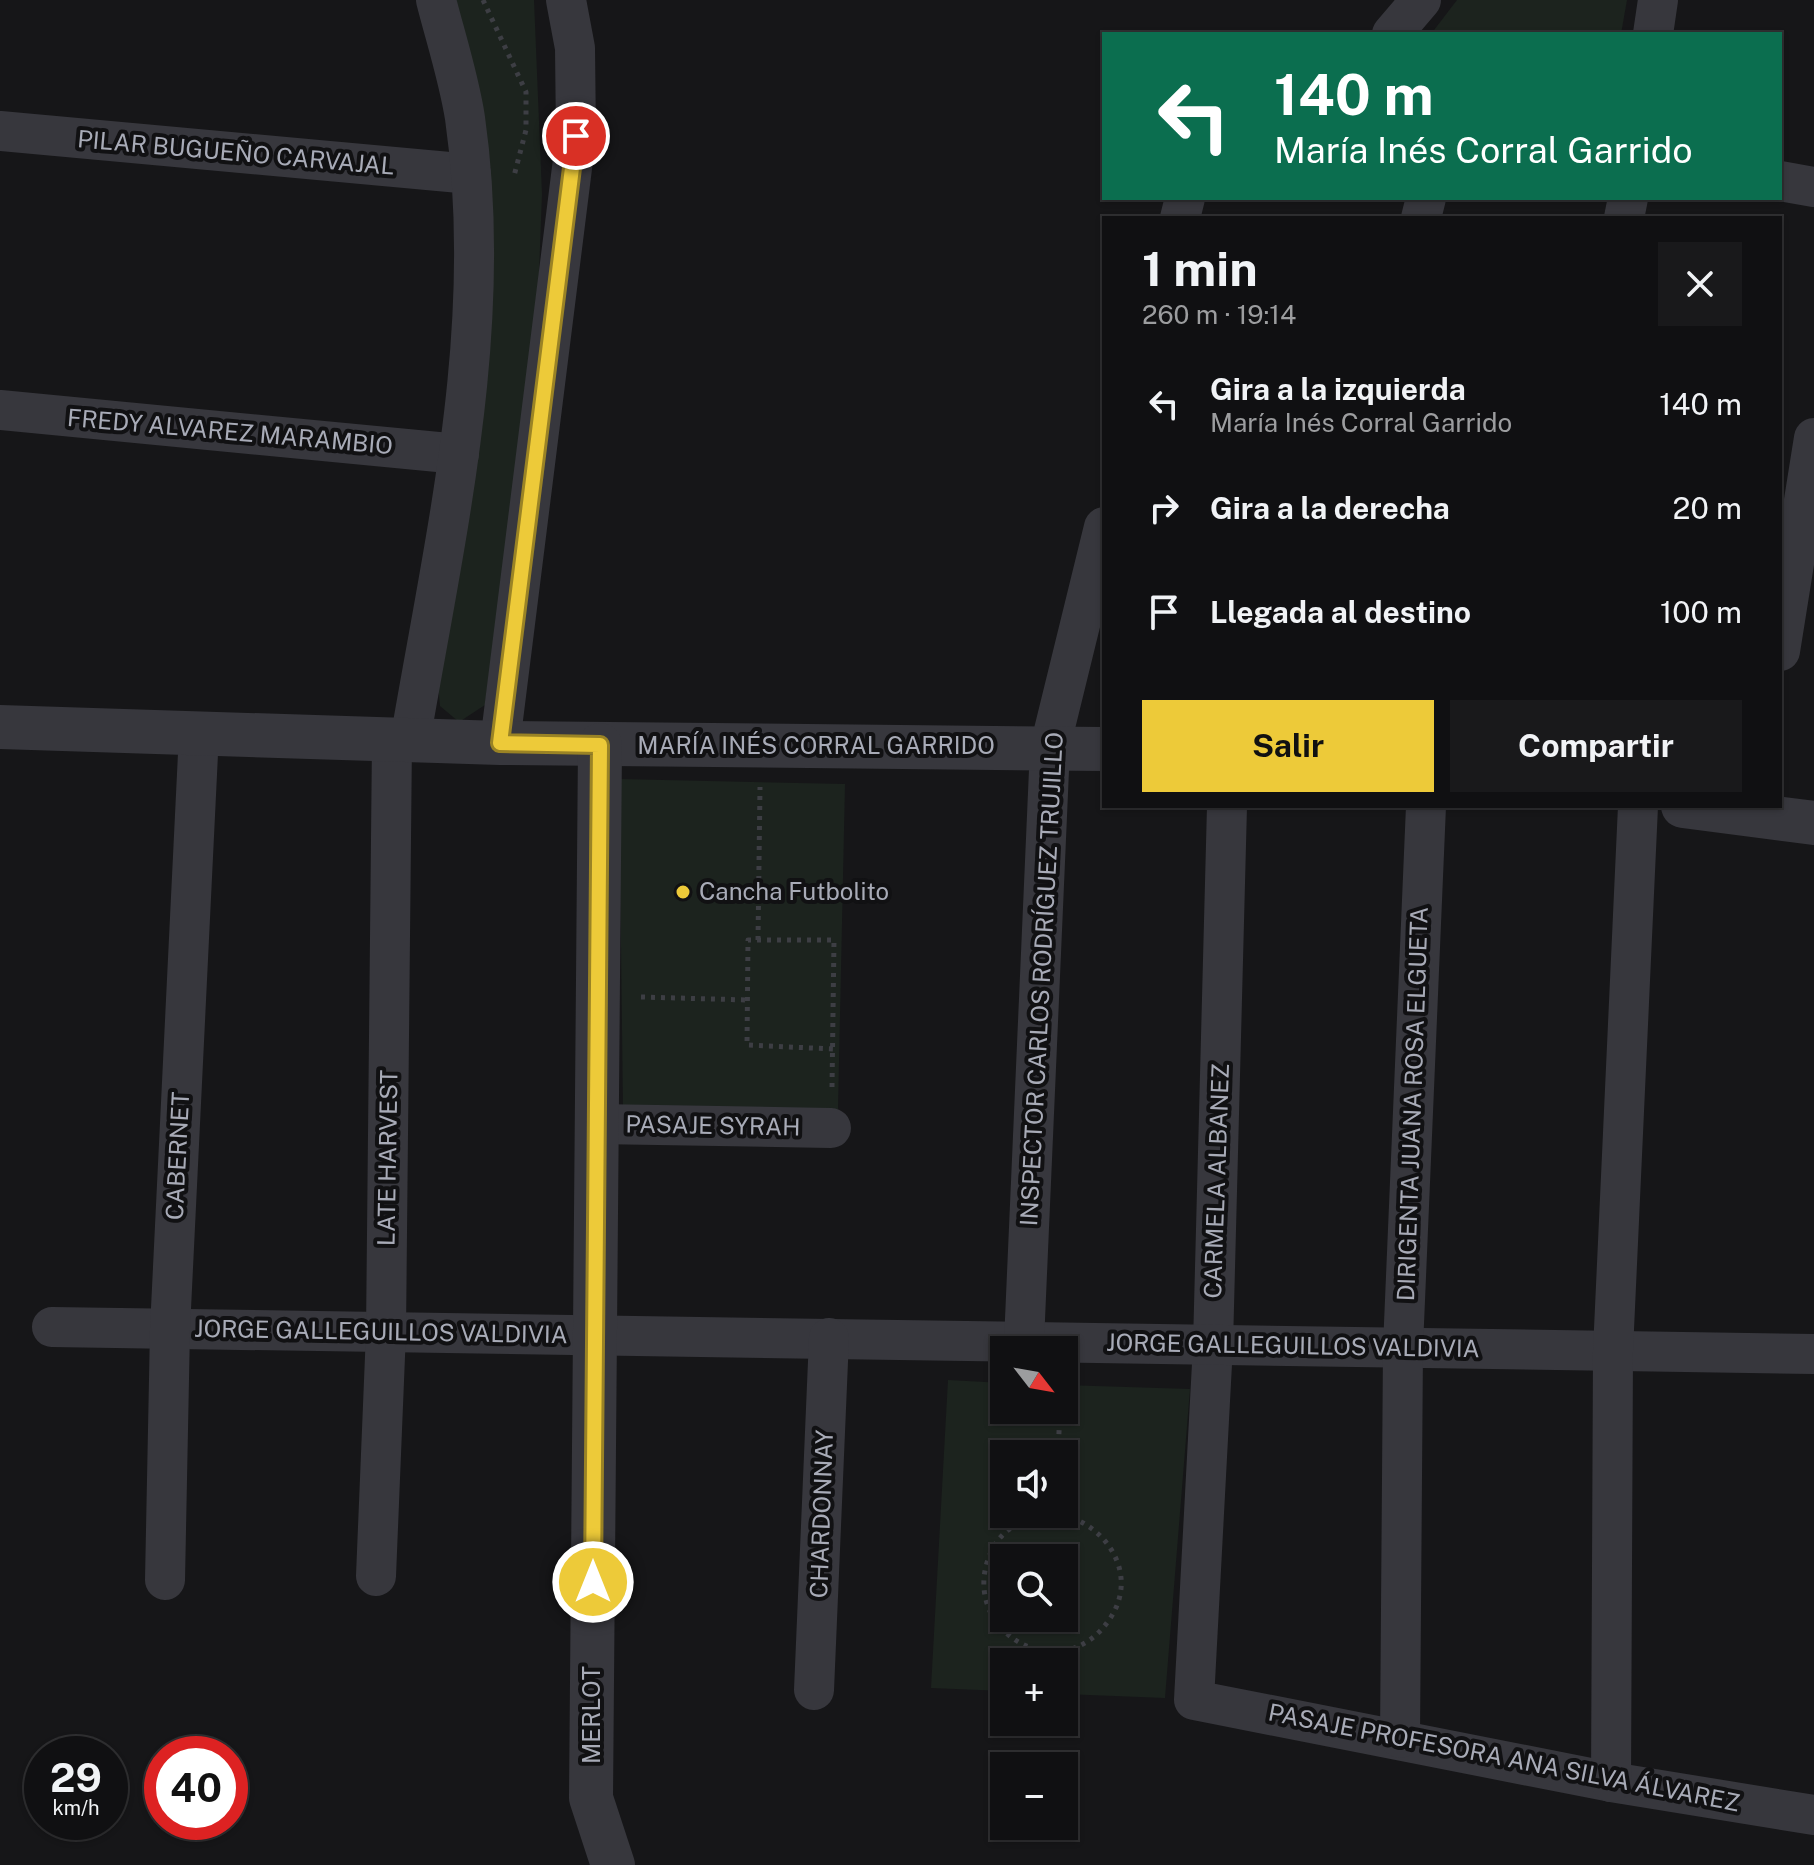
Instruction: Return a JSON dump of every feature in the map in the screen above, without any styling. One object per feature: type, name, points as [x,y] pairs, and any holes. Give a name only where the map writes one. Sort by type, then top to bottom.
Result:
[{"type":"street","name":"LATE HARVEST","points":[[376,1576],[386,1332],[401,740],[459,454],[475,298],[471,174],[465,115],[436,0]]},
{"type":"street","points":[[500,743],[576,136],[575,48],[566,0]]},
{"type":"street","points":[[1394,32],[1421,0]]},
{"type":"street","points":[[1653,32],[1658,0]]},
{"type":"street","name":"PILAR BUGUEÑO CARVAJAL","points":[[0,131],[471,174]]},
{"type":"street","points":[[1782,181],[1814,187]]},
{"type":"street","name":"FREDY ALVAREZ MARAMBIO","points":[[0,410],[459,454]]},
{"type":"street","points":[[1782,638],[1814,438]]},
{"type":"street","name":"INSPECTOR CARLOS RODRÍGUEZ TRUJILLO","points":[[1024,1336],[1050,747],[1102,535]]},
{"type":"street","name":"MARÍA INÉS CORRAL GARRIDO","points":[[0,727],[600,745],[1102,749]]},
{"type":"street","name":"CABERNET","points":[[165,1580],[170,1329],[199,733]]},
{"type":"street","name":"MERLOT","points":[[600,745],[591,1798],[613,1865]]},
{"type":"street","name":"CARMELA ALBANEZ","points":[[1194,1700],[1213,1345],[1227,808]]},
{"type":"street","name":"DIRIGENTA JUANA ROSA ELGUETA","points":[[1400,1738],[1403,1347],[1426,808]]},
{"type":"street","points":[[1611,1782],[1613,1351],[1638,808]]},
{"type":"street","points":[[1718,808],[1754,810],[1814,823]]},
{"type":"street","name":"PASAJE SYRAH","points":[[596,1124],[831,1128]]},
{"type":"street","name":"JORGE GALLEGUILLOS VALDIVIA","points":[[52,1327],[990,1341]]},
{"type":"street","name":"CHARDONNAY","points":[[814,1690],[829,1338]]},
{"type":"street","name":"JORGE GALLEGUILLOS VALDIVIA","points":[[1078,1343],[1814,1354]]},
{"type":"street","name":"PASAJE PROFESORA ANA SILVA ÁLVAREZ","points":[[1194,1700],[1400,1738],[1611,1782],[1814,1815]]},
{"type":"path","points":[[758,940],[761,746]]},
{"type":"path","points":[[831,1128],[833,1049],[834,940],[748,940],[747,1045],[833,1049]]},
{"type":"path","points":[[597,995],[748,1000]]},
{"type":"path","points":[[1011,1528],[997,1541],[986,1561],[983,1584],[987,1607],[1007,1635],[1016,1642],[1038,1650],[1061,1652],[1083,1645],[1102,1631],[1115,1612],[1121,1589],[1120,1567],[1111,1547],[1096,1529],[1078,1519]]},
{"type":"shaded area","points":[[452,0],[534,0],[542,194],[538,300],[485,705],[459,722],[440,706],[438,685],[491,294],[491,172]]},
{"type":"shaded area","points":[[1457,0],[1627,0],[1621,32],[1433,32]]},
{"type":"shaded area","points":[[619,779],[845,784],[838,1109],[623,1110]]},
{"type":"shaded area","points":[[948,1380],[990,1382],[990,1424],[1078,1424],[1078,1385],[1190,1389],[1165,1698],[1078,1695],[1078,1648],[990,1648],[990,1690],[931,1688]]},
{"type":"place","name":"Cancha Futbolito","points":[[683,892]]},
{"type":"route","points":[[576,136],[500,743],[600,745],[593,1582]]}]
